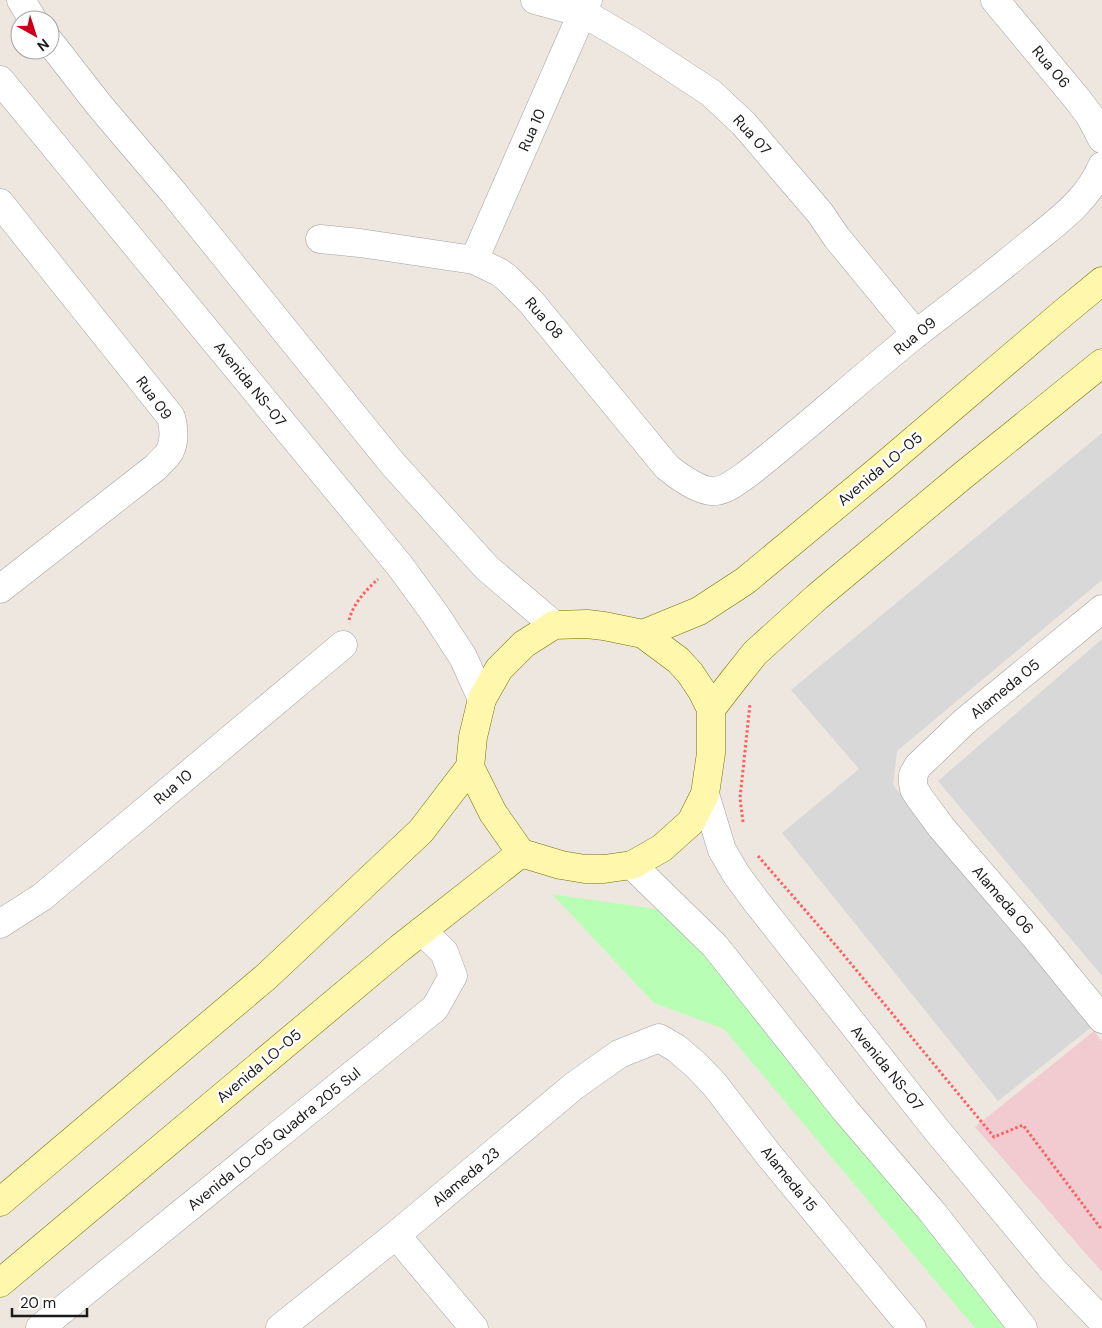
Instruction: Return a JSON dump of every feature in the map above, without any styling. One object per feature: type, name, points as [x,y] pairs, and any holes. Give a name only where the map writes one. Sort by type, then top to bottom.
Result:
[{"type":"main road","name":"Avenida LO-05","points":[[643,634],[699,611],[745,581],[1102,281]]},
{"type":"main road","points":[[711,709],[755,653],[816,597],[1102,363]]},
{"type":"main road","points":[[0,1202],[267,976],[421,831],[470,768],[482,699],[500,669],[524,644],[554,624],[587,624],[643,634],[678,660],[690,673],[711,709],[711,753],[705,794],[690,822],[662,848],[632,865],[604,869],[585,869],[561,865],[521,853],[493,813],[470,768]]},
{"type":"main road","name":"Avenida LO-05","points":[[0,1283],[422,931],[521,853]]},
{"type":"street","name":"Rua 07","points":[[535,0],[586,7],[635,43],[711,93],[744,124],[820,213],[837,238],[916,334]]},
{"type":"street","name":"Rua 06","points":[[995,0],[1078,100],[1090,116],[1102,139]]},
{"type":"street","name":"Rua 10","points":[[474,260],[586,7]]},
{"type":"street","points":[[60,55],[392,463],[488,568],[554,624]]},
{"type":"street","name":"Avenida NS-07","points":[[0,80],[400,566],[463,657],[482,699]]},
{"type":"street","name":"Rua 09","points":[[714,491],[731,485],[750,472],[916,334],[994,274],[1087,193],[1098,177],[1102,166]]},
{"type":"street","name":"Rua 09","points":[[0,203],[171,417],[173,426],[170,451],[156,467],[0,589]]},
{"type":"street","name":"Rua 08","points":[[320,239],[474,260],[506,277],[531,302],[667,467],[678,476],[697,486],[714,491]]},
{"type":"street","name":"Alameda 05","points":[[913,775],[918,766],[964,722],[1102,609]]},
{"type":"street","name":"Rua 10","points":[[0,924],[42,897],[342,645]]},
{"type":"street","name":"Alameda 06","points":[[913,775],[914,789],[941,827],[1069,977],[1102,1020]]},
{"type":"street","name":"Avenida NS-07","points":[[705,794],[722,850],[754,900],[935,1128],[1053,1270],[1102,1321]]},
{"type":"street","points":[[632,865],[715,946],[845,1110],[933,1213],[1023,1328]]},
{"type":"street","name":"Avenida LO-05 Quadra 205 Sul","points":[[40,1328],[435,1008],[453,976],[444,952],[422,931]]},
{"type":"street","name":"Alameda 23","points":[[280,1328],[396,1235],[574,1086],[619,1054],[659,1038]]},
{"type":"street","name":"Alameda 15","points":[[659,1038],[676,1048],[715,1085],[768,1154],[912,1328]]},
{"type":"street","points":[[396,1235],[474,1328]]},
{"type":"path","points":[[342,645],[350,613],[368,588],[384,573],[400,566]]},
{"type":"path","points":[[744,826],[740,798],[750,702]]},
{"type":"path","points":[[753,850],[838,948],[994,1137],[1023,1125],[1102,1230]]},
{"type":"shaded area","points":[[1102,433],[1102,580],[897,751],[893,785],[1093,1026],[998,1101],[782,833],[859,769],[791,690]]},
{"type":"shaded area","points":[[1102,639],[1102,976],[938,781]]},
{"type":"shaded area","points":[[1094,1031],[1102,1042],[1102,1272],[975,1127]]},
{"type":"green space","points":[[552,894],[679,913],[1031,1328],[975,1328],[724,1029],[654,1003]]}]
